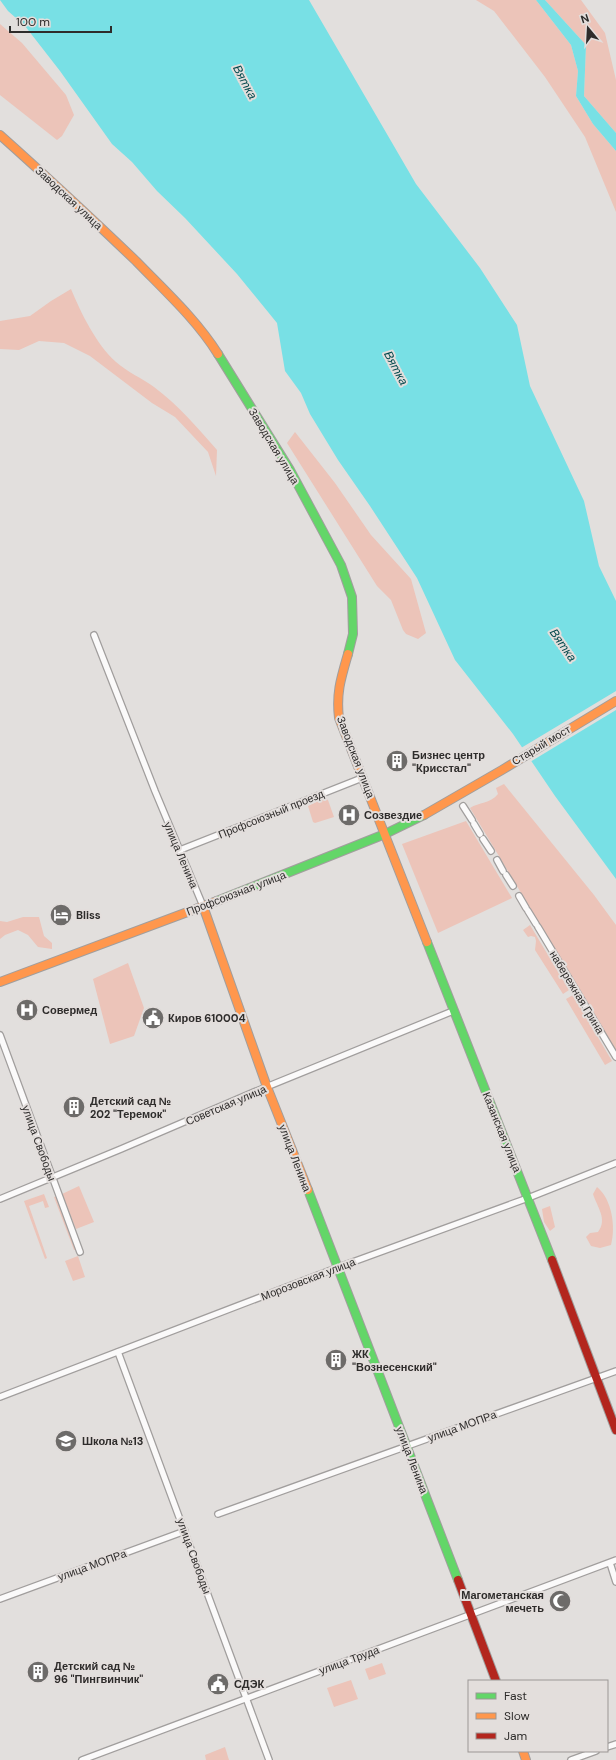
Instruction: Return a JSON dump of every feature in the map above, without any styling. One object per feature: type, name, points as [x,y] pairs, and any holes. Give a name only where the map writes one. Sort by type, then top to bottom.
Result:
[{"type":"main road","name":"Заводская улица","points":[[0,135],[81,208],[184,310],[207,337],[290,470],[341,565],[352,598],[353,634],[342,671],[337,701],[342,727],[385,834]]},
{"type":"main road","name":"Старый мост","points":[[467,790],[616,700]]},
{"type":"main road","name":"Профсоюзная улица","points":[[0,982],[203,906],[385,834],[409,823],[467,790]]},
{"type":"main road","name":"Казанская улица","points":[[385,834],[453,1011],[528,1198],[616,1430]]},
{"type":"main road","name":"улица Ленина","points":[[203,906],[267,1087],[339,1267],[406,1446],[472,1614],[496,1680]]},
{"type":"street","name":"улица Ленина","points":[[94,635],[203,906]]},
{"type":"street","name":"Профсоюзный проезд","points":[[180,850],[362,778]]},
{"type":"street","points":[[463,806],[491,851]]},
{"type":"street","points":[[497,860],[513,886]]},
{"type":"street","name":"набережная Грина","points":[[519,896],[616,1057]]},
{"type":"street","name":"Советская улица","points":[[0,1199],[52,1179],[267,1087],[453,1011]]},
{"type":"street","name":"улица Свободы","points":[[0,1034],[80,1252]]},
{"type":"street","name":"Морозовская улица","points":[[0,1397],[339,1267],[528,1198],[616,1163]]},
{"type":"street","name":"улица Свободы","points":[[118,1352],[247,1697],[269,1760]]},
{"type":"street","name":"улица МОПРа","points":[[218,1514],[616,1371]]},
{"type":"street","name":"улица МОПРа","points":[[0,1599],[185,1531]]},
{"type":"street","name":"улица Труда","points":[[82,1760],[616,1560]]},
{"type":"street","points":[[610,1562],[616,1582]]},
{"type":"street","points":[[571,1760],[593,1752]]},
{"type":"shaded area","points":[[476,0],[536,0],[571,45],[578,71],[576,96],[593,124],[616,151],[616,212],[585,137],[545,77],[494,11]]},
{"type":"shaded area","points":[[545,0],[581,0],[605,33],[616,80],[616,133],[584,96],[586,45]]},
{"type":"shaded area","points":[[0,24],[22,43],[66,95],[74,115],[62,136],[57,140],[0,95]]},
{"type":"shaded area","points":[[71,289],[90,328],[109,355],[120,366],[149,384],[171,401],[217,450],[216,476],[208,452],[175,417],[152,403],[90,356],[64,343],[39,341],[19,350],[0,349],[0,321],[30,316]]},
{"type":"shaded area","points":[[295,432],[335,483],[371,535],[411,579],[426,633],[418,639],[406,634],[403,630],[391,600],[377,586],[287,443]]},
{"type":"shaded area","points":[[504,784],[594,895],[616,925],[616,1051],[470,808],[492,800],[498,794],[496,788]]},
{"type":"shaded area","points":[[325,798],[328,800],[334,817],[315,823],[313,822],[308,806]]},
{"type":"shaded area","points":[[466,821],[512,898],[438,933],[402,844]]},
{"type":"shaded area","points":[[23,917],[39,917],[44,936],[52,943],[52,949],[38,947],[28,935],[18,930],[5,935],[0,939],[0,921],[7,922]]},
{"type":"shaded area","points":[[530,925],[569,990],[563,994],[535,950],[535,937],[528,937],[523,930]]},
{"type":"shaded area","points":[[128,963],[144,1008],[134,1036],[110,1044],[93,979]]},
{"type":"shaded area","points":[[573,995],[612,1061],[605,1065],[566,999]]},
{"type":"shaded area","points":[[79,1186],[94,1222],[76,1229],[62,1194]]},
{"type":"shaded area","points":[[597,1187],[606,1199],[612,1214],[613,1222],[611,1245],[600,1248],[591,1246],[586,1237],[590,1233],[598,1232],[601,1227],[601,1213],[593,1194]]},
{"type":"shaded area","points":[[44,1194],[49,1207],[45,1208],[43,1201],[29,1206],[47,1258],[45,1259],[24,1201]]},
{"type":"shaded area","points":[[57,1196],[77,1249],[74,1250],[54,1197]]},
{"type":"shaded area","points":[[550,1206],[555,1227],[550,1231],[544,1222],[542,1209]]},
{"type":"shaded area","points":[[78,1256],[85,1277],[73,1281],[65,1261]]},
{"type":"shaded area","points":[[382,1663],[386,1674],[369,1680],[365,1669]]},
{"type":"shaded area","points":[[351,1680],[358,1699],[334,1707],[327,1688]]},
{"type":"shaded area","points":[[225,1747],[229,1760],[206,1760],[205,1755]]},
{"type":"water","name":"Вятка","points":[[0,0],[309,0],[416,184],[480,268],[517,325],[530,386],[584,501],[599,566],[616,601],[616,879],[555,796],[513,734],[455,660],[417,578],[338,460],[310,414],[301,393],[285,371],[277,323],[237,274],[185,218],[157,191],[132,162],[112,144],[60,71],[25,26],[8,11]]},
{"type":"water","points":[[536,0],[545,0],[586,45],[584,96],[616,133],[616,151],[593,124],[576,96],[578,71],[571,45]]},
{"type":"pier","points":[[616,691],[616,710],[530,762],[521,748]]},
{"type":"traffic: fast","points":[[218,354],[290,470],[341,565],[352,597],[353,634],[348,654]]},
{"type":"traffic: fast","points":[[217,901],[385,834],[424,815]]},
{"type":"traffic: fast","points":[[427,942],[552,1260]]},
{"type":"traffic: fast","points":[[308,1190],[458,1580]]},
{"type":"traffic: slow","points":[[0,135],[68,197],[169,294],[200,329],[218,354]]},
{"type":"traffic: slow","points":[[348,654],[341,678],[338,701],[339,718],[427,942]]},
{"type":"traffic: slow","points":[[424,815],[616,701]]},
{"type":"traffic: slow","points":[[0,982],[217,901]]},
{"type":"traffic: slow","points":[[203,906],[267,1087],[308,1190]]},
{"type":"traffic: slow","points":[[523,1752],[526,1760]]},
{"type":"traffic: jam","points":[[552,1260],[616,1430]]},
{"type":"traffic: jam","points":[[458,1580],[496,1680]]},
{"type":"place","name":"Бизнес центр \"Крисстал\"","points":[[397,761]]},
{"type":"place","name":"Созвездие","points":[[349,815]]},
{"type":"place","name":"Bliss","points":[[61,915]]},
{"type":"place","name":"Совермед","points":[[27,1010]]},
{"type":"place","name":"Киров 610004","points":[[153,1018]]},
{"type":"place","name":"Детский сад № 202 \"Теремок\"","points":[[74,1107]]},
{"type":"place","name":"ЖК \"Вознесенский\"","points":[[336,1360]]},
{"type":"place","name":"Школа №13","points":[[66,1441]]},
{"type":"place","name":"Магометанская мечеть","points":[[560,1601]]},
{"type":"place","name":"Детский сад № 96 \"Пингвинчик\"","points":[[38,1672]]},
{"type":"place","name":"СДЭК","points":[[218,1684]]}]
